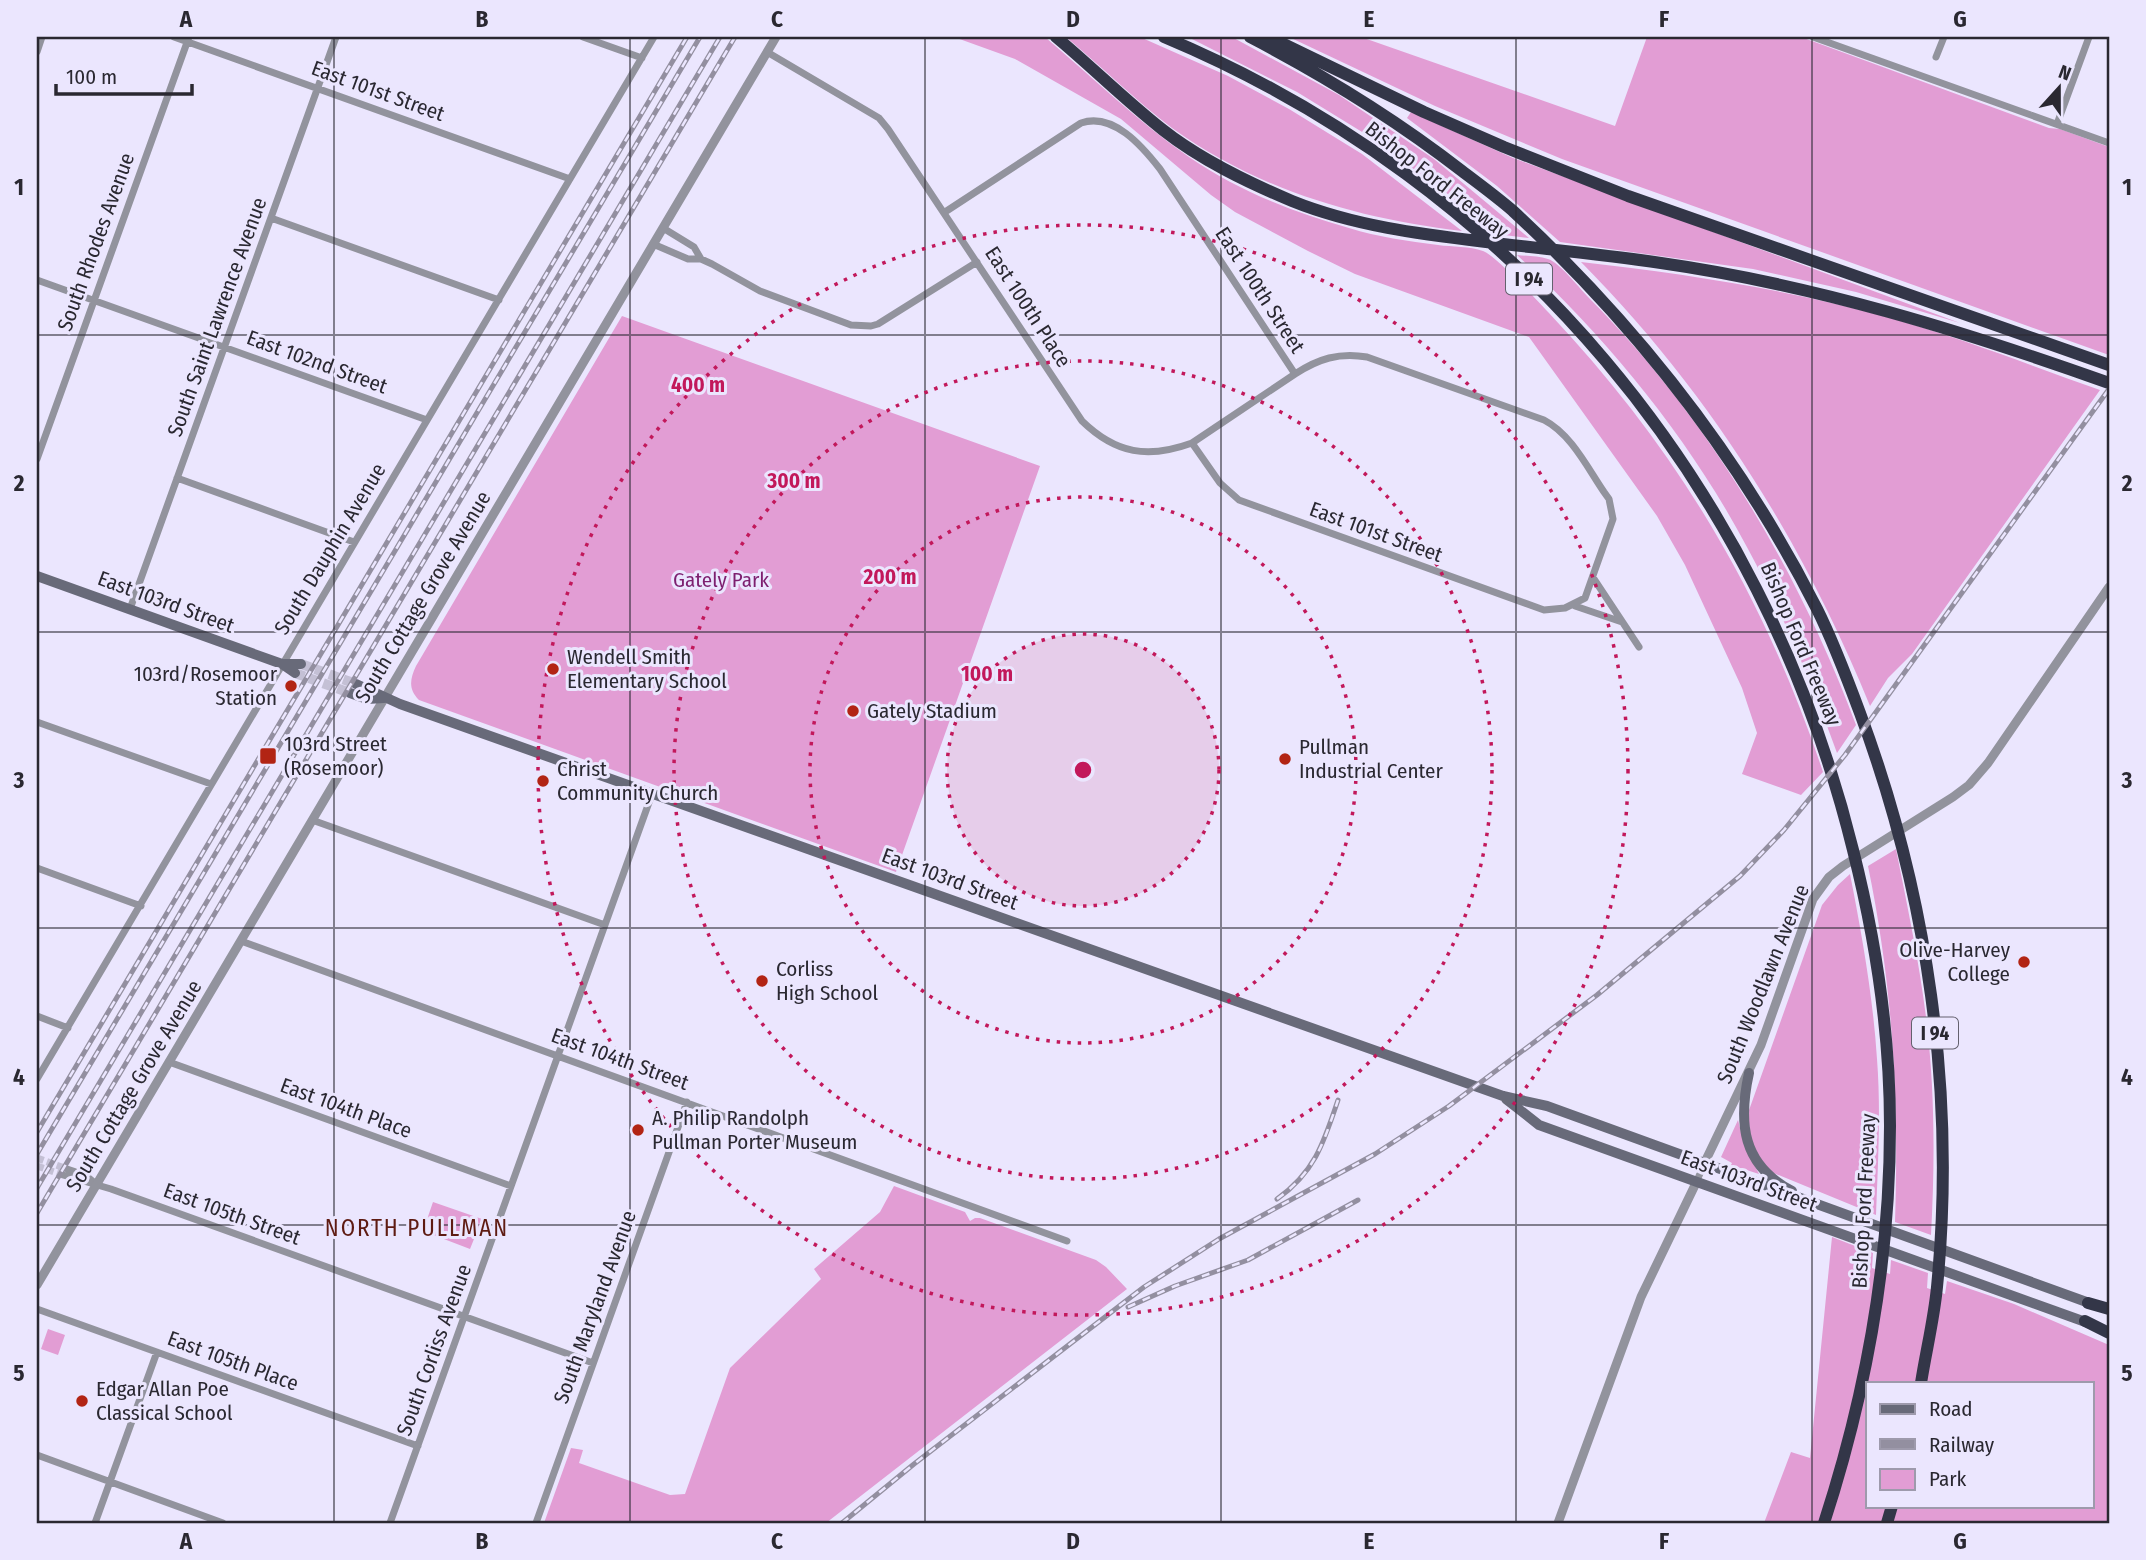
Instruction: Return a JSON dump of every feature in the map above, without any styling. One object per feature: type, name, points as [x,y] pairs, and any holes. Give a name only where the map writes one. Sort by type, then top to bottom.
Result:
[{"type":"highway","points":[[1056,37],[1165,131],[1258,186],[1296,202],[1368,225],[1466,240],[1662,263],[1806,290],[1877,307],[2109,383]]},
{"type":"highway","name":"Bishop Ford Freeway","points":[[1164,37],[1241,73],[1351,136],[1477,231],[1529,279],[1597,351],[1662,431],[1701,488],[1736,547],[1781,639],[1823,746],[1874,936],[1883,1002],[1890,1128],[1881,1271],[1860,1396],[1845,1458],[1824,1523]]},
{"type":"highway","name":"Bishop Ford Freeway","points":[[1250,37],[1355,94],[1427,144],[1511,209],[1588,286],[1653,357],[1700,419],[1767,517],[1828,632],[1870,740],[1903,845],[1917,905],[1929,980],[1942,1130],[1941,1223],[1937,1291],[1921,1382]]},
{"type":"highway","points":[[1269,37],[1424,112],[1628,196],[2109,365]]},
{"type":"highway","points":[[2088,1303],[2109,1310]]},
{"type":"highway","points":[[2085,1321],[2109,1331]]},
{"type":"main road","name":"East 103rd Street","points":[[37,576],[298,668]]},
{"type":"main road","name":"East 103rd Street","points":[[353,689],[367,699],[384,698],[1503,1097],[1539,1103],[2088,1303]]},
{"type":"main road","points":[[1749,1073],[1743,1116],[1744,1134],[1751,1151],[1761,1168],[1774,1181],[1826,1209]]},
{"type":"main road","name":"East 103rd Street","points":[[1503,1097],[1539,1125],[2085,1321]]},
{"type":"street","points":[[37,52],[42,37]]},
{"type":"street","name":"East 101st Street","points":[[174,37],[188,39],[570,179]]},
{"type":"street","name":"South Saint Lawrence Avenue","points":[[130,609],[336,37]]},
{"type":"street","points":[[583,37],[642,58]]},
{"type":"street","name":"South Dauphin Avenue","points":[[37,1079],[654,37]]},
{"type":"street","name":"South Cottage Grove Avenue","points":[[37,1285],[776,37]]},
{"type":"street","points":[[1813,37],[2109,143]]},
{"type":"street","points":[[1936,57],[1944,37]]},
{"type":"street","points":[[2057,124],[2089,37]]},
{"type":"street","name":"South Rhodes Avenue","points":[[37,459],[188,39]]},
{"type":"street","name":"East 100th Place","points":[[767,52],[879,118],[945,212],[1082,421],[1115,446],[1145,453],[1162,452],[1192,443],[1295,374]]},
{"type":"street","name":"East 100th Street","points":[[945,212],[1081,123],[1097,121],[1113,126],[1142,149],[1160,169],[1295,374],[1326,358],[1346,355],[1367,357],[1553,424],[1604,492],[1612,509],[1611,530],[1594,579]]},
{"type":"street","points":[[271,218],[499,300]]},
{"type":"street","points":[[663,228],[694,247],[701,259]]},
{"type":"street","points":[[653,244],[688,259],[701,259],[775,298],[860,326],[878,324],[977,262]]},
{"type":"street","name":"East 102nd Street","points":[[37,280],[428,421]]},
{"type":"street","name":"East 101st Street","points":[[1192,443],[1228,493],[1240,500],[1534,608],[1555,610],[1574,605],[1622,622]]},
{"type":"street","points":[[177,478],[354,542]]},
{"type":"street","points":[[1574,605],[1585,598],[1594,579]]},
{"type":"street","points":[[1594,579],[1639,647]]},
{"type":"street","name":"South Woodlawn Avenue","points":[[1558,1523],[1641,1297],[1749,1073],[1807,913],[1820,888],[1843,866],[1969,785],[1988,762],[2109,587]]},
{"type":"street","points":[[37,722],[211,784]]},
{"type":"street","name":"South Corliss Avenue","points":[[390,1523],[652,794]]},
{"type":"street","points":[[312,820],[605,925]]},
{"type":"street","points":[[37,868],[141,906]]},
{"type":"street","name":"East 104th Street","points":[[241,941],[1067,1241]]},
{"type":"street","points":[[37,1016],[68,1028]]},
{"type":"street","name":"East 104th Place","points":[[169,1062],[511,1186]]},
{"type":"street","name":"South Maryland Avenue","points":[[536,1523],[687,1102]]},
{"type":"street","name":"East 105th Street","points":[[65,1172],[80,1182],[96,1184],[593,1363]]},
{"type":"street","name":"East 105th Place","points":[[37,1308],[418,1446]]},
{"type":"street","points":[[95,1523],[158,1352]]},
{"type":"street","points":[[37,1455],[223,1523]]},
{"type":"green space","points":[[954,37],[1045,37],[1170,143],[1207,169],[1246,190],[1307,215],[1360,231],[1404,240],[1467,247],[1489,254],[1536,299],[1595,365],[1638,417],[1676,471],[1712,527],[1744,585],[1800,707],[1823,772],[1801,795],[1742,774],[1757,733],[1742,688],[1685,565],[1657,516],[1529,337],[1355,274],[1308,251],[1235,212],[1121,119],[1015,59]]},
{"type":"green space","points":[[1066,37],[1140,37],[1228,76],[1289,109],[1362,154],[1462,231],[1385,219],[1348,209],[1274,185],[1239,169],[1172,128]]},
{"type":"green space","points":[[1188,37],[1232,37],[1339,95],[1434,159],[1529,238],[1496,234],[1444,191],[1367,135],[1297,92]]},
{"type":"green space","points":[[1289,37],[1361,37],[1615,126],[1647,37],[1801,37],[2049,128],[2060,129],[2109,147],[2109,355],[1562,159],[1435,106]]},
{"type":"green space","points":[[1411,112],[1513,158],[1960,323],[1856,292],[1753,269],[1560,242],[1497,186],[1407,118]]},
{"type":"green space","points":[[1517,255],[1548,259],[1558,265],[1633,345],[1711,445],[1777,553],[1807,609],[1833,667],[1856,725],[1837,753],[1807,675],[1773,599],[1748,549],[1700,468],[1645,392],[1615,356],[1551,287]]},
{"type":"green space","points":[[1581,262],[1739,284],[1855,309],[1946,335],[2100,390],[1912,654],[1888,678],[1870,706],[1814,585],[1748,470],[1670,362]]},
{"type":"green space","name":"Gately Park","points":[[622,316],[1040,466],[896,872],[419,700],[413,692],[411,680],[416,666]]},
{"type":"green space","points":[[1896,849],[1920,975],[1929,1044],[1933,1126],[1931,1235],[1895,1222],[1895,1087],[1889,999],[1868,866]]},
{"type":"green space","points":[[1850,874],[1867,966],[1877,1059],[1879,1118],[1876,1215],[1771,1172],[1758,1158],[1751,1141],[1748,1113],[1822,905]]},
{"type":"green space","points":[[1738,1120],[1744,1144],[1759,1174],[1731,1165],[1732,1163],[1721,1157]]},
{"type":"green space","points":[[894,1186],[965,1212],[970,1221],[980,1218],[1096,1260],[1127,1289],[826,1523],[544,1523],[571,1448],[583,1450],[579,1463],[670,1495],[685,1494],[730,1368],[821,1279],[814,1269],[880,1212]]},
{"type":"green space","points":[[433,1202],[482,1219],[470,1249],[423,1231]]},
{"type":"green space","points":[[1832,1237],[1873,1253],[1872,1268],[1890,1274],[1891,1260],[1928,1273],[1927,1288],[1945,1294],[1947,1281],[2014,1304],[2109,1345],[2109,1523],[1764,1523],[1791,1452],[1810,1458]]},
{"type":"green space","points":[[48,1329],[65,1335],[58,1355],[41,1349]]},
{"type":"tunnel","points":[[301,664],[356,684]]},
{"type":"tunnel","points":[[295,673],[350,693]]},
{"type":"tunnel","points":[[37,1158],[67,1169]]},
{"type":"tunnel","points":[[37,1166],[63,1175]]},
{"type":"railway","points":[[37,1132],[687,37]]},
{"type":"railway","points":[[37,1154],[700,37]]},
{"type":"railway","points":[[37,1188],[720,37]]},
{"type":"railway","points":[[37,1213],[735,37]]},
{"type":"railway","points":[[842,1523],[914,1464],[1144,1287],[1219,1239],[1375,1154],[1449,1106],[1597,995],[1740,876],[1784,830],[1845,755],[2109,389]]},
{"type":"railway","points":[[1277,1199],[1290,1189],[1309,1167],[1323,1143],[1338,1100]]},
{"type":"railway","points":[[1128,1307],[1175,1286],[1248,1260],[1358,1200]]},
{"type":"place","name":"Wendell Smith Elementary School","points":[[553,669]]},
{"type":"place","name":"103rd/Rosemoor Station","points":[[291,686]]},
{"type":"place","name":"Gately Stadium","points":[[853,711]]},
{"type":"place","name":"103rd Street (Rosemoor)","points":[[268,756]]},
{"type":"place","name":"Pullman Industrial Center","points":[[1285,759]]},
{"type":"place","name":"Christ Community Church","points":[[543,781]]},
{"type":"place","name":"Olive-Harvey College","points":[[2024,962]]},
{"type":"place","name":"Corliss High School","points":[[762,981]]},
{"type":"place","name":"A. Philip Randolph Pullman Porter Museum","points":[[638,1130]]},
{"type":"place","name":"Edgar Allan Poe Classical School","points":[[82,1401]]},
{"type":"district","name":"NORTH PULLMAN","points":[[417,1228]]}]
